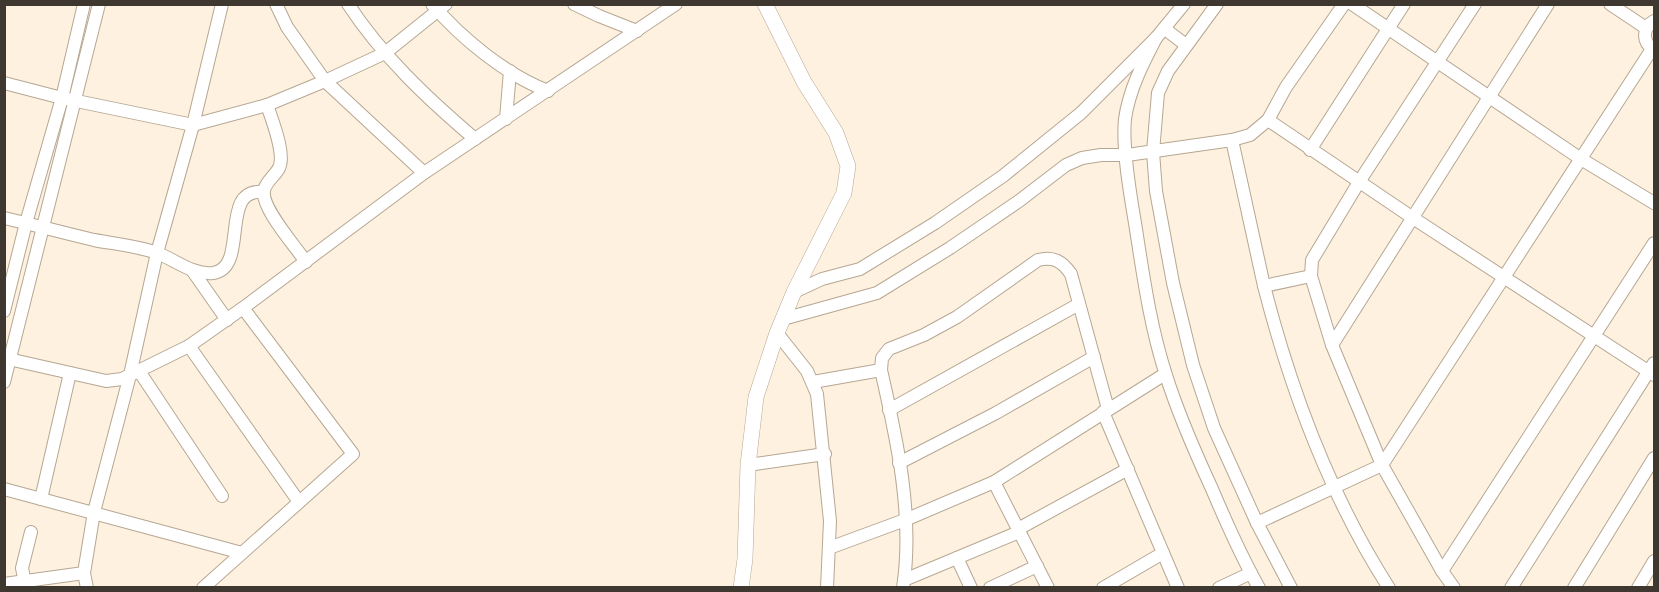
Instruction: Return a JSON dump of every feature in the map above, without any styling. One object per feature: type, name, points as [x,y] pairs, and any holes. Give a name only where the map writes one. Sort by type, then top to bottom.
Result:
[{"type":"street","points":[[4,311],[26,223],[62,98],[84,4]]},
{"type":"street","points":[[4,382],[7,359],[43,229],[99,4]]},
{"type":"street","points":[[87,588],[84,573],[94,512],[134,373],[157,253],[193,125],[222,4]]},
{"type":"street","points":[[276,4],[287,27],[325,81],[424,173]]},
{"type":"street","points":[[348,4],[385,53],[475,139]]},
{"type":"street","points":[[574,4],[637,31]]},
{"type":"street","points":[[7,359],[106,381],[122,380],[189,346],[243,309],[424,173],[676,4]]},
{"type":"street","points":[[741,588],[745,560],[748,465],[756,397],[777,333],[794,292],[844,193],[848,166],[836,133],[804,82],[765,4]]},
{"type":"street","points":[[1184,4],[1143,62],[1133,87],[1125,118],[1131,198],[1146,293],[1165,374],[1190,440],[1259,588]]},
{"type":"street","points":[[1217,4],[1168,71],[1158,93],[1153,152],[1156,191],[1173,283],[1193,365],[1214,428],[1257,523],[1291,588]]},
{"type":"street","points":[[783,319],[877,293],[950,248],[1019,201],[1066,165],[1082,158],[1153,152],[1232,140],[1250,135],[1268,120],[1286,87],[1344,4]]},
{"type":"street","points":[[1352,4],[1581,159],[1654,203]]},
{"type":"street","points":[[1310,150],[1404,4]]},
{"type":"street","points":[[1454,588],[1382,465],[1332,345],[1311,276],[1312,260],[1359,182],[1475,4]]},
{"type":"street","points":[[1332,345],[1548,4]]},
{"type":"street","points":[[1257,523],[1382,465],[1653,49],[1646,41],[1650,24],[1611,4]]},
{"type":"street","points":[[4,83],[62,98],[193,125],[267,105],[385,53],[438,7],[451,27],[525,80],[548,91]]},
{"type":"street","points":[[794,292],[822,279],[860,269],[935,223],[1003,177],[1081,112],[1161,34]]},
{"type":"street","points":[[1161,34],[1186,45]]},
{"type":"street","points":[[506,119],[510,70]]},
{"type":"street","points":[[267,105],[282,160],[263,192],[272,214],[306,262]]},
{"type":"street","points":[[1268,120],[1594,337],[1653,370],[1511,588]]},
{"type":"street","points":[[1232,140],[1264,286],[1288,371],[1307,424],[1335,488],[1371,560],[1389,588]]},
{"type":"street","points":[[4,218],[43,229],[157,253],[192,270],[206,273],[220,271],[232,251],[240,204],[252,194],[263,192]]},
{"type":"street","points":[[1442,571],[1654,243]]},
{"type":"street","points":[[1128,470],[1019,530],[904,584],[905,520],[899,463],[881,370],[882,358],[889,349],[957,317],[1038,260],[1051,258],[1057,260],[1071,274],[1106,410],[1128,470],[1178,588]]},
{"type":"street","points":[[192,270],[227,320]]},
{"type":"street","points":[[1264,286],[1311,276]]},
{"type":"street","points":[[889,410],[1079,304]]},
{"type":"street","points":[[203,588],[353,454],[243,309]]},
{"type":"street","points":[[777,333],[813,382],[817,394],[825,454],[830,521],[827,588]]},
{"type":"street","points":[[189,346],[299,502]]},
{"type":"street","points":[[899,463],[1094,357]]},
{"type":"street","points":[[813,382],[881,370]]},
{"type":"street","points":[[41,499],[70,372]]},
{"type":"street","points":[[134,373],[222,496]]},
{"type":"street","points":[[829,548],[905,520],[994,482],[1165,374]]},
{"type":"street","points":[[748,465],[825,454]]},
{"type":"street","points":[[1574,588],[1654,458]]},
{"type":"street","points":[[994,482],[1048,588]]},
{"type":"street","points":[[4,489],[242,553]]},
{"type":"street","points":[[25,585],[22,560],[31,532]]},
{"type":"street","points":[[1103,588],[1163,553]]},
{"type":"street","points":[[957,558],[971,588]]},
{"type":"street","points":[[1638,588],[1654,561]]},
{"type":"street","points":[[990,588],[1037,566]]},
{"type":"street","points":[[4,584],[25,585],[84,573]]},
{"type":"street","points":[[1218,588],[1251,573]]}]
